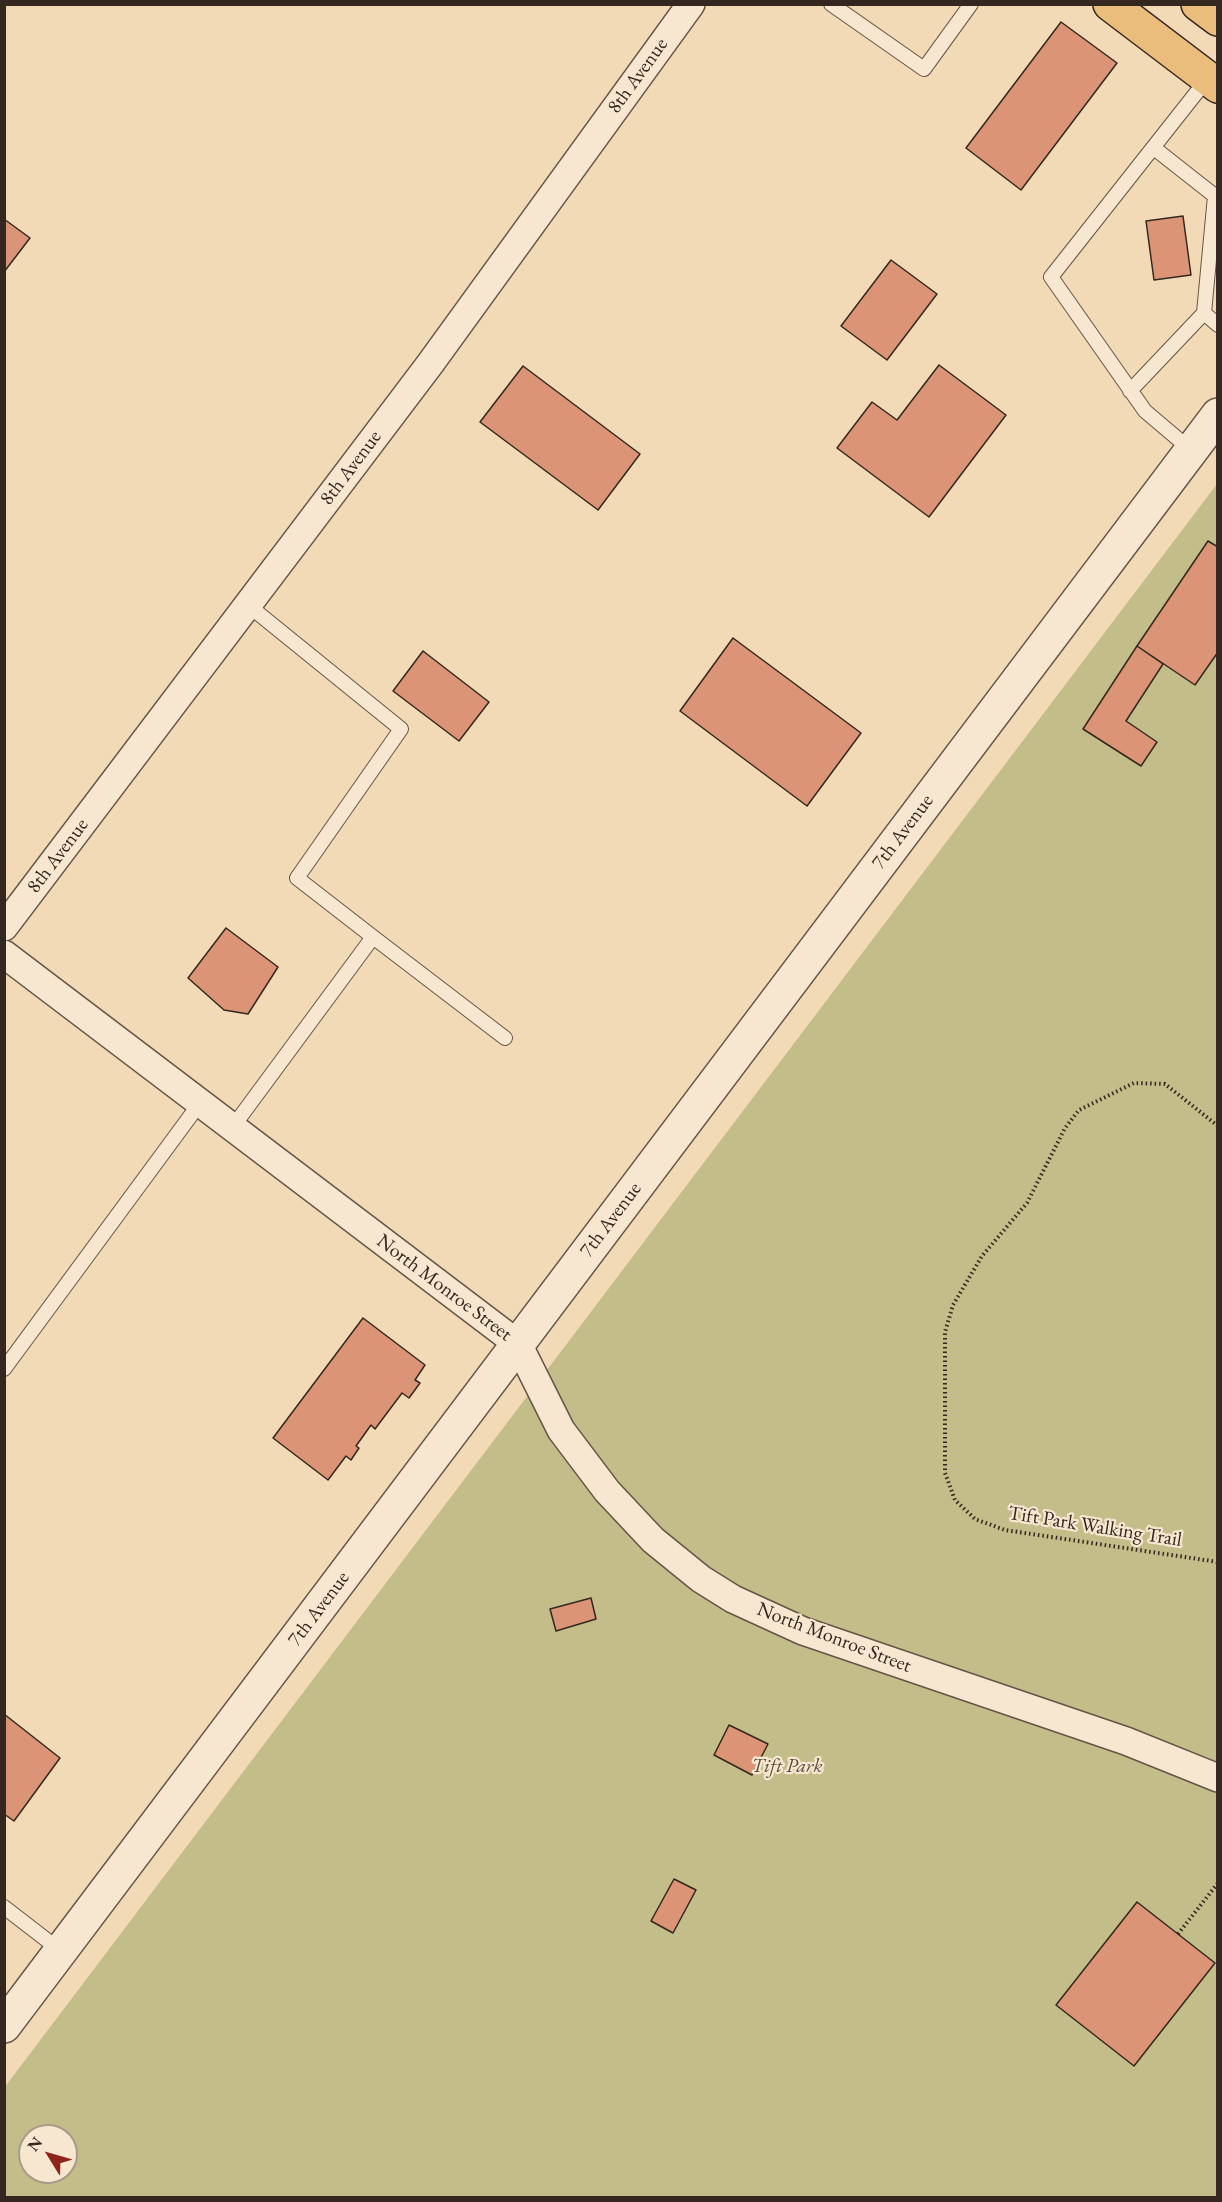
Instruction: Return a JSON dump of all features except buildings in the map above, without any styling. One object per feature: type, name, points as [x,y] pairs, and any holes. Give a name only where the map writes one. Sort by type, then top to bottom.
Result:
[{"type":"main road","points":[[1110,4],[1213,82]]},
{"type":"main road","points":[[1198,4],[1218,19]]},
{"type":"street","name":"8th Avenue","points":[[4,927],[430,364],[691,4]]},
{"type":"street","name":"7th Avenue","points":[[4,2026],[1218,415]]},
{"type":"street","name":"North Monroe Street","points":[[4,954],[518,1344],[561,1430],[607,1491],[653,1540],[701,1579],[733,1599],[803,1631],[1126,1741],[1218,1778]]},
{"type":"lane","points":[[831,4],[924,69],[971,4]]},
{"type":"lane","points":[[1191,450],[1145,411],[1051,277],[1154,148],[1213,82]]},
{"type":"lane","points":[[1130,391],[1204,313],[1215,196],[1154,148]]},
{"type":"lane","points":[[1204,313],[1218,325]]},
{"type":"lane","points":[[248,605],[401,729],[297,878],[505,1038]]},
{"type":"lane","points":[[232,1128],[373,937]]},
{"type":"lane","points":[[4,1369],[200,1103]]},
{"type":"lane","points":[[4,1907],[61,1951]]},
{"type":"path","name":"Tift Park Walking Trail","points":[[1218,1126],[1165,1084],[1134,1083],[1079,1110],[1065,1128],[1027,1203],[982,1256],[953,1305],[945,1332],[945,1473],[955,1500],[975,1519],[1005,1530],[1218,1562]]},
{"type":"path","points":[[1178,1934],[1218,1883]]},
{"type":"green space","name":"Tift Park","points":[[1217,484],[1217,2197],[5,2197],[4,2088]]}]
